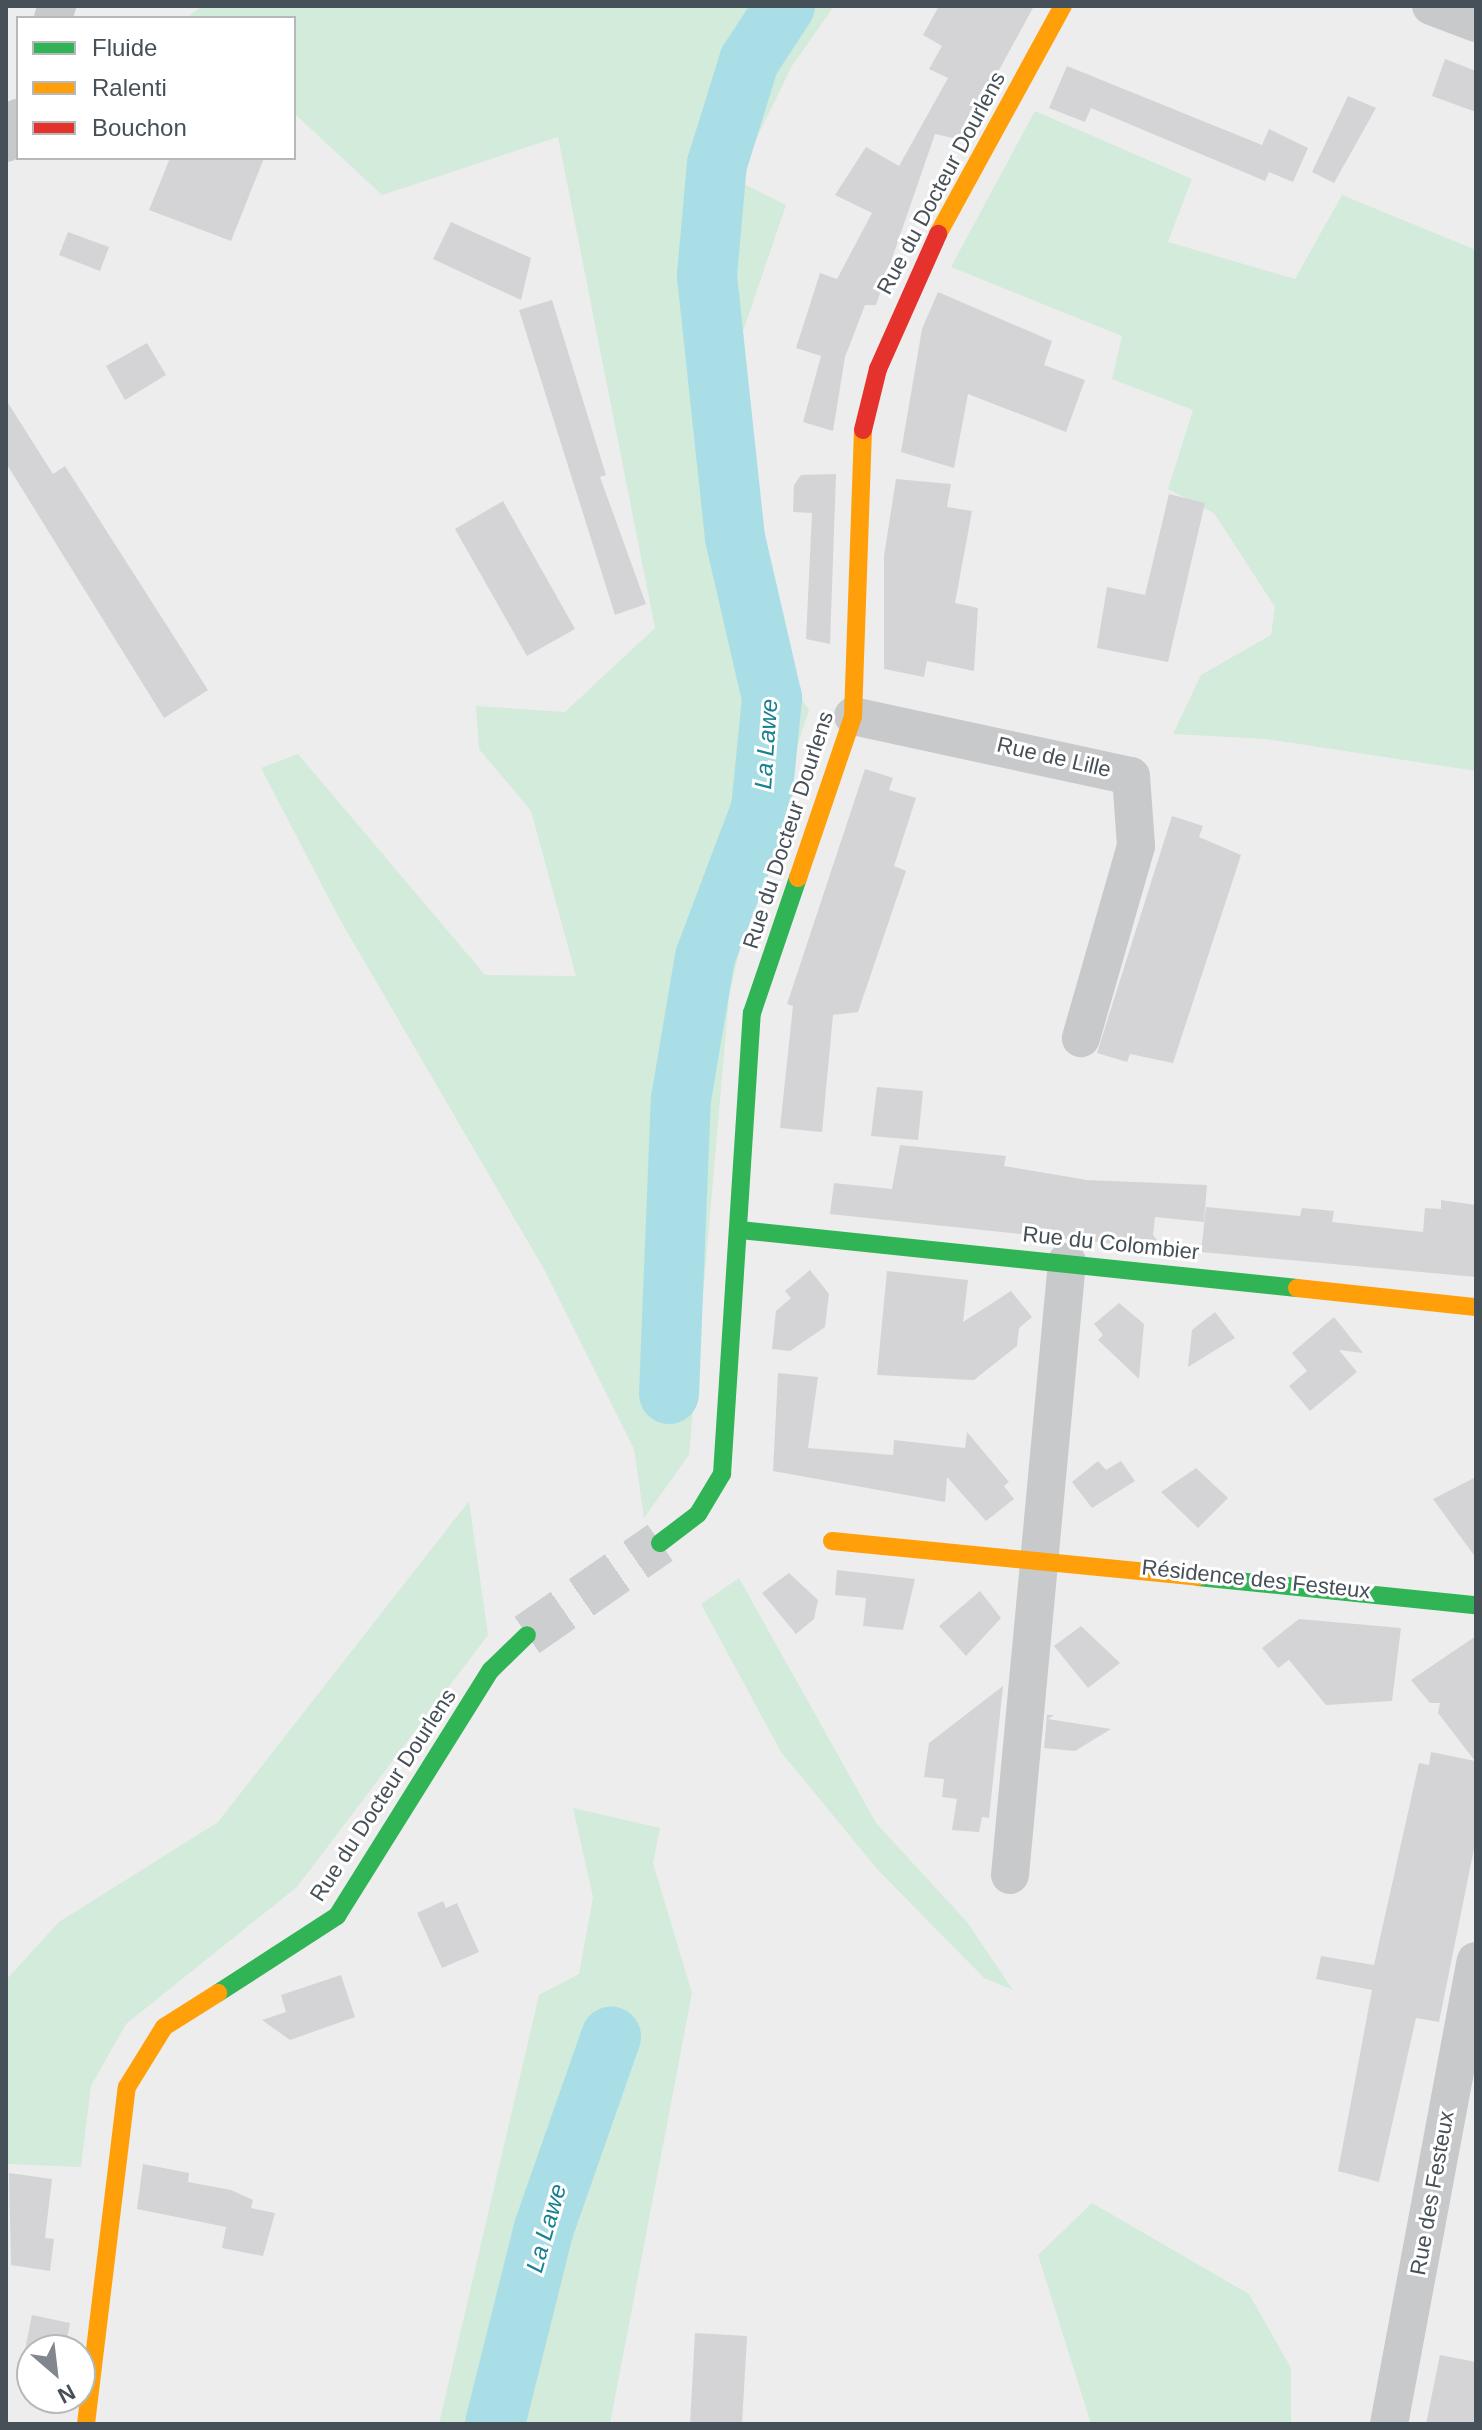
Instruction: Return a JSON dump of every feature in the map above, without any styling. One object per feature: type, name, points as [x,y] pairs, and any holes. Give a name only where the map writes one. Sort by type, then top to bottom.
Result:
[{"type":"street","name":"Rue du Docteur Dourlens","points":[[660,1543],[698,1514],[722,1474],[752,1013],[853,716],[863,428],[878,369],[931,246],[1063,6]]},
{"type":"street","points":[[1431,6],[1476,23]]},
{"type":"street","points":[[6,143],[16,122]]},
{"type":"street","name":"Rue de Lille","points":[[853,716],[1131,776],[1136,846],[1081,1038]]},
{"type":"street","name":"Rue du Colombier","points":[[740,1230],[1476,1307]]},
{"type":"street","points":[[1010,1875],[1036,1555],[1067,1262]]},
{"type":"street","name":"Résidence des Festeux","points":[[832,1541],[1036,1555],[1476,1605]]},
{"type":"street","name":"Rue du Docteur Dourlens","points":[[86,2424],[127,2087],[164,2027],[337,1916],[491,1670],[527,1635]]},
{"type":"street","name":"Rue des Festeux","points":[[1389,2424],[1476,1961]]},
{"type":"green space","points":[[202,6],[834,6],[792,66],[736,180],[786,205],[735,355],[715,569],[809,710],[760,859],[729,997],[689,1455],[644,1518],[634,1449],[545,1271],[339,918],[261,768],[298,754],[485,975],[576,976],[531,811],[479,749],[476,706],[565,712],[655,628],[558,137],[382,195],[296,115],[296,16],[190,16]]},
{"type":"green space","points":[[1035,111],[1192,179],[1168,242],[1295,279],[1342,195],[1476,250],[1476,771],[1266,739],[1173,734],[1201,675],[1271,635],[1275,607],[1214,513],[1168,489],[1193,410],[1112,379],[1122,336],[951,267]]},
{"type":"green space","points":[[469,1501],[488,1635],[297,1887],[126,2024],[91,2086],[81,2167],[6,2164],[6,1980],[59,1922],[218,1822]]},
{"type":"green space","points":[[739,1578],[876,1823],[967,1922],[1013,1990],[984,1978],[878,1870],[781,1752],[701,1604]]},
{"type":"green space","points":[[573,1808],[660,1828],[653,1863],[692,1993],[610,2424],[439,2424],[539,1995],[579,1974],[593,1897]]},
{"type":"green space","points":[[1092,2203],[1249,2294],[1291,2368],[1291,2424],[1091,2424],[1038,2255]]},
{"type":"building","points":[[939,6],[1034,6],[961,140],[935,134],[876,305],[865,305],[845,357],[833,431],[803,422],[821,356],[796,348],[820,273],[837,279],[872,213],[835,195],[866,147],[899,166],[948,78],[929,69],[942,46],[923,35]]},
{"type":"building","points":[[1445,59],[1476,71],[1476,112],[1432,96]]},
{"type":"building","points":[[1067,66],[1262,145],[1269,129],[1308,148],[1293,182],[1269,172],[1265,181],[1091,108],[1085,122],[1049,108]]},
{"type":"building","points":[[1348,96],[1376,108],[1334,183],[1312,172]]},
{"type":"building","points":[[169,160],[263,160],[231,241],[149,210]]},
{"type":"building","points":[[451,222],[531,258],[521,300],[433,259]]},
{"type":"building","points":[[68,232],[109,247],[100,271],[59,255]]},
{"type":"building","points":[[938,292],[1052,341],[1044,365],[1085,380],[1066,432],[968,394],[954,468],[901,452],[922,329]]},
{"type":"building","points":[[552,300],[606,475],[600,477],[646,604],[615,615],[519,310]]},
{"type":"building","points":[[147,343],[166,375],[125,400],[106,366]]},
{"type":"building","points":[[6,400],[53,474],[65,466],[208,690],[164,718],[6,463]]},
{"type":"building","points":[[836,474],[830,644],[806,639],[812,513],[793,512],[794,485],[801,475]]},
{"type":"building","points":[[896,479],[951,484],[947,507],[972,511],[955,603],[978,608],[974,671],[927,661],[924,677],[884,669],[884,556]]},
{"type":"building","points":[[1169,494],[1205,503],[1168,662],[1097,648],[1107,587],[1145,595]]},
{"type":"building","points":[[503,501],[575,629],[527,656],[455,529]]},
{"type":"building","points":[[865,769],[893,778],[889,790],[916,798],[894,866],[906,871],[858,1012],[833,1015],[822,1132],[780,1128],[793,1006],[787,1004]]},
{"type":"building","points":[[1172,816],[1203,826],[1199,837],[1241,855],[1173,1063],[1130,1054],[1127,1062],[1097,1053]]},
{"type":"building","points":[[877,1087],[923,1091],[918,1140],[871,1136]]},
{"type":"building","points":[[900,1145],[1006,1156],[1004,1166],[1087,1180],[1207,1185],[1204,1222],[1155,1217],[1153,1235],[1164,1249],[830,1214],[834,1183],[892,1189]]},
{"type":"building","points":[[1441,1200],[1476,1205],[1476,1277],[1201,1252],[1206,1207],[1300,1216],[1302,1208],[1334,1211],[1332,1222],[1423,1232],[1425,1208],[1441,1209]]},
{"type":"building","points":[[810,1270],[829,1294],[825,1327],[790,1351],[772,1349],[776,1311],[791,1298],[785,1291]]},
{"type":"building","points":[[887,1271],[968,1280],[963,1322],[1011,1291],[1032,1317],[1019,1328],[1017,1346],[974,1380],[877,1375]]},
{"type":"building","points":[[1119,1303],[1144,1324],[1139,1379],[1098,1340],[1103,1335],[1094,1324]]},
{"type":"building","points":[[1215,1312],[1235,1338],[1188,1367],[1192,1330]]},
{"type":"building","points":[[1334,1317],[1363,1353],[1339,1350],[1357,1372],[1310,1411],[1289,1386],[1307,1371],[1292,1353]]},
{"type":"building","points":[[778,1373],[818,1377],[808,1448],[893,1455],[894,1440],[965,1448],[967,1432],[1009,1482],[1004,1486],[1014,1499],[986,1521],[947,1477],[945,1502],[773,1471]]},
{"type":"building","points":[[1098,1461],[1106,1470],[1121,1461],[1135,1481],[1092,1508],[1072,1482]]},
{"type":"building","points":[[1196,1468],[1228,1498],[1198,1528],[1161,1492]]},
{"type":"building","points":[[1476,1477],[1476,1558],[1433,1499]]},
{"type":"building","points":[[837,1570],[915,1579],[903,1630],[863,1626],[866,1598],[835,1595]]},
{"type":"building","points":[[789,1573],[818,1600],[814,1619],[796,1634],[762,1593]]},
{"type":"building","points":[[980,1591],[1001,1618],[966,1656],[939,1626]]},
{"type":"building","points":[[1299,1619],[1401,1628],[1392,1701],[1326,1705],[1289,1660],[1278,1668],[1262,1648]]},
{"type":"building","points":[[1081,1626],[1120,1663],[1088,1688],[1054,1646]]},
{"type":"building","points":[[1476,1636],[1476,1839],[1439,2022],[1416,2018],[1379,2182],[1338,2171],[1372,1990],[1316,1979],[1321,1956],[1374,1965],[1419,1763],[1429,1765],[1431,1752],[1475,1761],[1438,1713],[1440,1703],[1430,1703],[1411,1680]]},
{"type":"building","points":[[1003,1686],[989,1818],[982,1817],[979,1832],[952,1830],[957,1799],[942,1797],[944,1779],[924,1777],[929,1743]]},
{"type":"building","points":[[1047,1715],[1054,1715],[1048,1719],[1111,1729],[1075,1751],[1044,1748]]},
{"type":"building","points":[[443,1901],[446,1908],[457,1903],[479,1952],[442,1968],[417,1913]]},
{"type":"building","points":[[341,1975],[355,2017],[290,2040],[262,2020],[286,2012],[281,1995]]},
{"type":"building","points":[[143,2164],[189,2173],[188,2182],[231,2190],[253,2200],[251,2208],[275,2213],[263,2256],[222,2248],[226,2227],[137,2209]]},
{"type":"building","points":[[9,2173],[52,2179],[45,2238],[54,2239],[50,2271],[11,2265]]},
{"type":"building","points":[[32,2315],[70,2323],[68,2334],[28,2334]]},
{"type":"building","points":[[695,2333],[747,2336],[742,2424],[690,2424]]},
{"type":"building","points":[[1440,2355],[1476,2362],[1476,2424],[1426,2424]]},
{"type":"waterway","name":"La Lawe","points":[[669,1394],[681,1099],[705,957],[761,809],[772,698],[735,538],[707,275],[717,164],[749,61],[785,6]]},
{"type":"waterway","name":"La Lawe","points":[[495,2424],[543,2231],[611,2037]]},
{"type":"tunnel","points":[[527,1635],[660,1543]]},
{"type":"traffic: fast","points":[[660,1543],[698,1514],[722,1474],[752,1013],[798,878]]},
{"type":"traffic: fast","points":[[740,1230],[1297,1288]]},
{"type":"traffic: fast","points":[[1198,1577],[1476,1605]]},
{"type":"traffic: fast","points":[[218,1993],[337,1916],[491,1670],[527,1635]]},
{"type":"traffic: slow","points":[[938,234],[1063,6]]},
{"type":"traffic: slow","points":[[798,878],[853,716],[863,430]]},
{"type":"traffic: slow","points":[[1297,1288],[1476,1307]]},
{"type":"traffic: slow","points":[[832,1541],[1198,1577]]},
{"type":"traffic: slow","points":[[86,2424],[127,2087],[164,2027],[218,1993]]},
{"type":"traffic: jam","points":[[863,430],[878,369],[938,234]]}]
